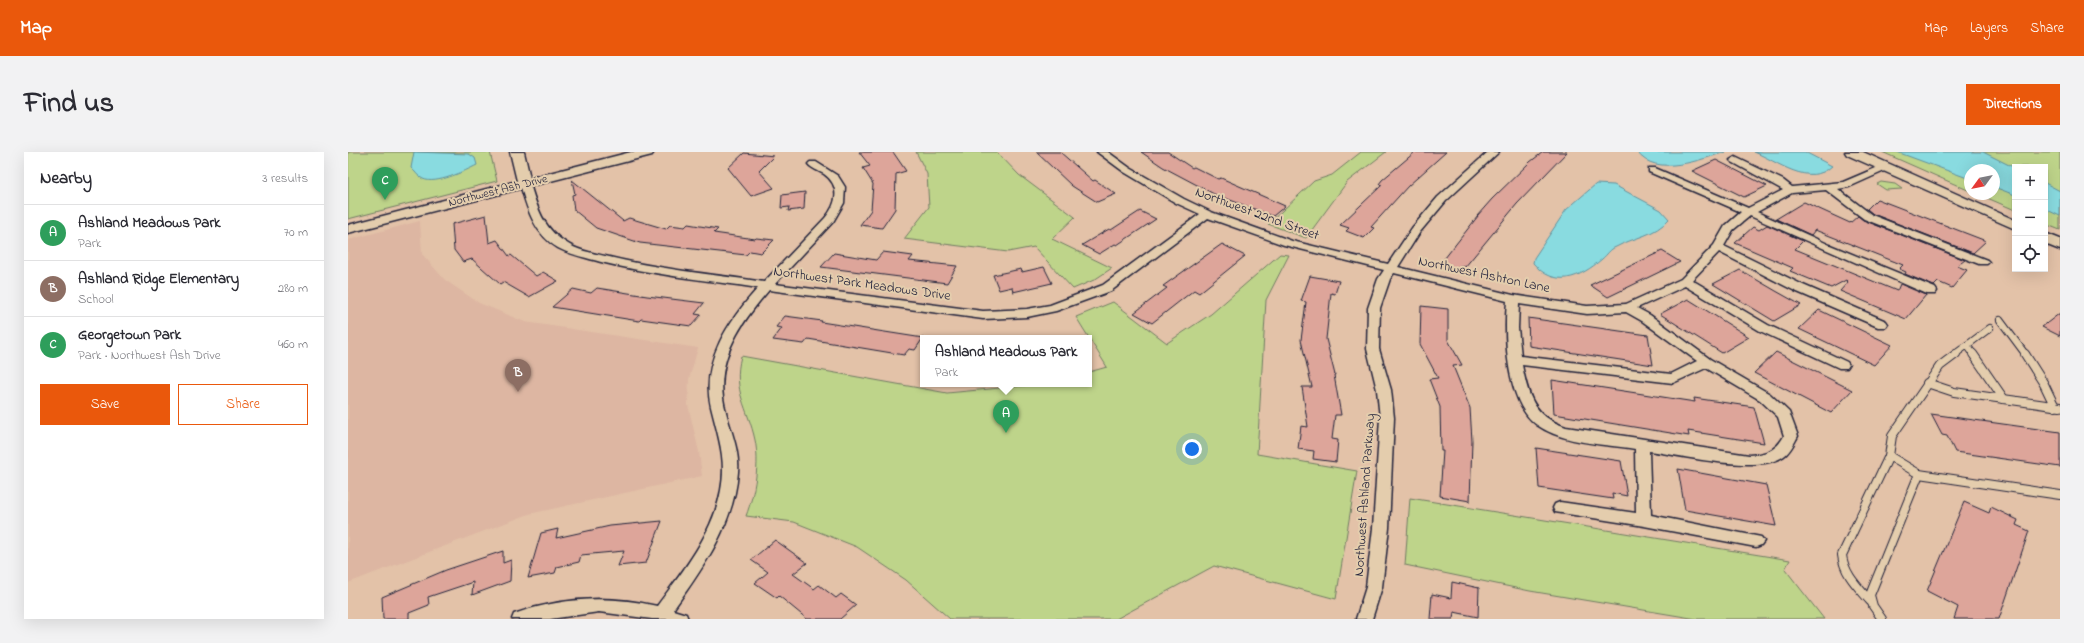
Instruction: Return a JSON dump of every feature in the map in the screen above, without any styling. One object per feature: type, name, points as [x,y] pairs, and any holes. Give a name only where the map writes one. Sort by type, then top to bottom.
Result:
[{"type":"street","points":[[517,152],[525,184]]},
{"type":"street","name":"Northwest Ash Drive","points":[[348,229],[647,152]]},
{"type":"street","name":"Northwest 22nd Street","points":[[1102,152],[1153,186],[1207,214],[1288,244],[1390,270]]},
{"type":"street","name":"Northwest Ashland Parkway","points":[[1364,619],[1374,587],[1381,528],[1387,418],[1384,390],[1373,349],[1374,308],[1379,290],[1416,230],[1442,199],[1494,152]]},
{"type":"street","points":[[1852,152],[2012,224]]},
{"type":"street","points":[[1735,160],[1779,182],[1790,190]]},
{"type":"street","points":[[661,614],[708,548],[727,500],[731,470],[730,447],[717,405],[714,387],[717,362],[736,323],[830,217],[841,198],[839,183],[834,176],[813,164]]},
{"type":"street","name":"Northwest Ashton Lane","points":[[1390,270],[1513,300],[1587,310],[1628,308],[1685,281],[1718,247],[1729,228],[1748,212],[1790,190],[1846,185],[1886,167]]},
{"type":"street","points":[[1652,170],[1826,248],[1931,291]]},
{"type":"street","name":"Northwest Park Meadows Drive","points":[[525,184],[533,212],[540,225],[561,245],[580,253],[624,264],[768,286],[983,315],[1027,313],[1067,304],[1106,288],[1207,214]]},
{"type":"street","points":[[1829,187],[1868,218],[1983,262]]},
{"type":"street","points":[[2048,239],[2060,245]]},
{"type":"street","points":[[1718,247],[1799,288],[1882,324]]},
{"type":"street","points":[[1685,281],[1764,328],[1843,366]]},
{"type":"street","points":[[1513,300],[1510,319],[1512,341],[1522,396],[1530,410],[1541,421],[1566,432],[1749,460],[1764,459],[1786,448],[1791,436],[1784,415],[1764,397],[1706,362],[1646,318],[1628,308]]},
{"type":"street","points":[[1516,360],[1673,379],[1706,362]]},
{"type":"street","points":[[1642,444],[1644,520]]},
{"type":"street","points":[[1560,508],[1644,520],[1756,541]]},
{"type":"street","points":[[520,619],[534,615],[598,605],[661,614],[680,619]]},
{"type":"lane","points":[[2000,320],[2022,349],[2058,407]]},
{"type":"lane","points":[[1882,619],[1870,600],[1842,566],[1842,555],[1888,456],[1892,436],[1940,366],[1990,328]]},
{"type":"lane","points":[[1967,345],[2004,399]]},
{"type":"lane","points":[[1927,383],[1954,392],[2058,407]]},
{"type":"lane","points":[[1888,456],[1919,474],[2060,495]]},
{"type":"lane","points":[[1870,600],[1870,595],[1919,474]]},
{"type":"shaded area","points":[[420,221],[422,254],[445,280],[479,303],[525,322],[698,348],[689,379],[688,405],[699,452],[702,476],[529,514],[348,583],[348,240]]},
{"type":"green space","points":[[348,152],[490,152],[497,181],[348,219]]},
{"type":"green space","points":[[916,152],[997,152],[1019,175],[1075,217],[1052,239],[1112,268],[1094,280],[1073,289],[1034,247],[1008,252],[904,239],[929,207],[927,174]]},
{"type":"green space","points":[[1361,152],[1386,152],[1347,182],[1306,238],[1268,224],[1314,181],[1332,175]]},
{"type":"green space","points":[[1882,152],[2060,152],[2060,230],[2048,225],[2048,164],[2012,164],[2012,209],[1992,200],[2000,200],[2000,164],[1964,164],[1964,188]]},
{"type":"green space","points":[[1881,182],[1895,184],[1902,189],[1886,190],[1877,184]]},
{"type":"green space","points":[[1280,254],[1289,255],[1266,300],[1257,454],[1357,471],[1336,599],[1214,566],[1116,619],[950,619],[906,580],[857,547],[794,522],[746,516],[756,478],[757,459],[755,440],[742,399],[738,380],[741,356],[947,393],[1010,387],[1092,387],[1092,371],[1107,367],[1092,343],[1092,335],[1087,335],[1076,317],[1113,302],[1167,343],[1211,314]]},
{"type":"green space","points":[[1410,498],[1790,560],[1785,569],[1824,619],[1697,619],[1530,591],[1405,565]]},
{"type":"water","points":[[414,152],[469,154],[475,158],[477,165],[443,179],[423,179],[411,168]]},
{"type":"water","points":[[1637,152],[1726,152],[1692,162],[1667,165],[1655,164],[1645,160]]},
{"type":"water","points":[[1754,152],[1805,152],[1832,166],[1823,172],[1803,174],[1793,171]]},
{"type":"water","points":[[1897,152],[1983,152],[2012,166],[2012,194],[2000,189],[2000,164],[1964,164],[1964,177]]},
{"type":"water","points":[[1596,184],[1614,185],[1661,210],[1669,219],[1651,233],[1614,248],[1594,266],[1576,275],[1568,278],[1559,278],[1550,276],[1541,271],[1533,263],[1534,258],[1566,210]]},
{"type":"water","points":[[2048,185],[2060,191],[2060,216],[2048,210]]},
{"type":"building","points":[[859,152],[893,152],[906,171],[896,174],[895,209],[882,228],[860,225],[871,210],[873,184],[863,168],[870,166]]},
{"type":"building","points":[[1036,152],[1060,152],[1093,181],[1095,180],[1116,194],[1097,202],[1072,186]]},
{"type":"building","points":[[1141,152],[1168,152],[1192,168],[1194,167],[1218,179],[1221,178],[1285,206],[1273,216],[1214,194],[1163,167]]},
{"type":"building","points":[[1415,152],[1446,152],[1408,186],[1371,227],[1374,228],[1364,238],[1346,231],[1349,228],[1340,225],[1382,185],[1379,184],[1382,180]]},
{"type":"building","points":[[1543,152],[1567,152],[1517,204],[1465,267],[1461,266],[1459,269],[1441,263],[1492,199],[1530,162]]},
{"type":"building","points":[[744,153],[774,156],[759,171],[774,188],[751,196],[728,168]]},
{"type":"building","points":[[1716,160],[1767,186],[1744,197],[1692,171]]},
{"type":"building","points":[[572,180],[623,221],[629,218],[666,229],[670,225],[685,227],[688,224],[718,229],[714,233],[755,239],[774,240],[761,253],[750,251],[746,255],[640,243],[596,228],[574,210],[572,195],[575,194]]},
{"type":"building","points":[[805,192],[804,209],[788,211],[789,207],[781,208],[782,195]]},
{"type":"building","points":[[1877,199],[1986,241],[1973,253],[1873,214],[1867,209]]},
{"type":"building","points":[[1804,202],[1850,223],[1858,216],[1863,220],[1965,260],[1957,266],[1967,270],[1952,288],[1938,282],[1934,286],[1905,274],[1906,272],[1899,269],[1903,265],[1815,230],[1811,235],[1776,219]]},
{"type":"building","points":[[1140,211],[1156,219],[1117,245],[1115,244],[1099,254],[1082,245],[1109,229],[1111,230]]},
{"type":"building","points":[[486,215],[489,243],[497,240],[509,256],[511,255],[536,276],[543,272],[558,281],[529,297],[503,282],[500,284],[472,259],[463,262],[454,250],[452,224]]},
{"type":"building","points":[[1767,225],[1803,241],[1795,249],[1897,291],[1900,284],[1926,295],[1906,319],[1840,291],[1848,282],[1846,280],[1831,288],[1790,271],[1793,268],[1735,243],[1753,227],[1759,230]]},
{"type":"building","points":[[1222,244],[1245,256],[1199,293],[1194,290],[1152,323],[1134,313],[1167,288],[1163,286]]},
{"type":"building","points":[[1662,251],[1680,262],[1608,297],[1590,285]]},
{"type":"building","points":[[883,252],[913,256],[909,261],[957,266],[947,283],[821,267],[834,253],[876,260]]},
{"type":"building","points":[[1044,267],[1052,283],[1013,292],[1012,287],[999,290],[993,275],[1021,269],[1022,272]]},
{"type":"building","points":[[1740,270],[1801,305],[1774,321],[1713,284]]},
{"type":"building","points":[[1310,276],[1339,281],[1335,294],[1331,293],[1326,339],[1335,375],[1341,415],[1335,415],[1332,439],[1338,440],[1336,462],[1313,459],[1314,451],[1298,449],[1301,426],[1308,427],[1302,387],[1312,387],[1301,340],[1306,302],[1301,301]]},
{"type":"building","points":[[597,288],[704,303],[695,314],[701,315],[691,326],[641,319],[639,321],[552,307],[573,289],[591,293]]},
{"type":"building","points":[[1688,299],[1749,337],[1722,353],[1660,314]]},
{"type":"building","points":[[1421,306],[1448,309],[1448,340],[1462,365],[1453,366],[1470,408],[1472,441],[1470,501],[1440,496],[1443,451],[1441,451],[1440,407],[1429,379],[1438,378],[1420,344]]},
{"type":"building","points":[[1819,310],[1892,345],[1874,365],[1799,329]]},
{"type":"building","points":[[2060,313],[2060,336],[2042,327]]},
{"type":"building","points":[[785,316],[920,338],[920,342],[915,350],[909,349],[904,355],[808,339],[804,344],[773,340],[782,328],[776,327]]},
{"type":"building","points":[[1528,318],[1648,335],[1653,365],[1529,346]]},
{"type":"building","points":[[1776,352],[1852,390],[1831,413],[1754,373]]},
{"type":"building","points":[[1552,380],[1695,402],[1694,398],[1754,407],[1764,443],[1688,431],[1689,436],[1554,414]]},
{"type":"building","points":[[1931,414],[2060,432],[2060,467],[1955,452],[1947,436],[1942,435]]},
{"type":"building","points":[[1536,448],[1621,461],[1627,496],[1612,493],[1613,499],[1539,488]]},
{"type":"building","points":[[1678,469],[1766,485],[1776,526],[1685,510]]},
{"type":"building","points":[[1964,502],[1989,513],[1991,507],[2018,520],[2016,525],[2029,531],[1999,619],[1954,619],[1958,607],[1927,591]]},
{"type":"building","points":[[662,521],[646,563],[618,566],[624,551],[581,555],[579,562],[557,567],[555,573],[528,578],[541,533],[558,529],[556,538],[610,526]]},
{"type":"building","points":[[775,540],[807,563],[793,574],[814,589],[819,585],[836,598],[841,594],[856,605],[840,619],[807,619],[779,596],[777,598],[755,583],[768,572],[751,560]]},
{"type":"building","points":[[503,551],[503,563],[511,560],[510,581],[472,595],[473,582],[428,597],[429,605],[409,613],[409,619],[383,619],[382,597],[446,570]]},
{"type":"building","points":[[1452,582],[1479,588],[1478,617],[1454,612],[1453,619],[1430,619],[1432,594],[1451,598]]},
{"type":"place","name":"Georgetown Park","points":[[385,200]]},
{"type":"place","name":"Ashland Ridge Elementary","points":[[518,392]]},
{"type":"place","name":"Ashland Meadows Park","points":[[1006,433]]}]
